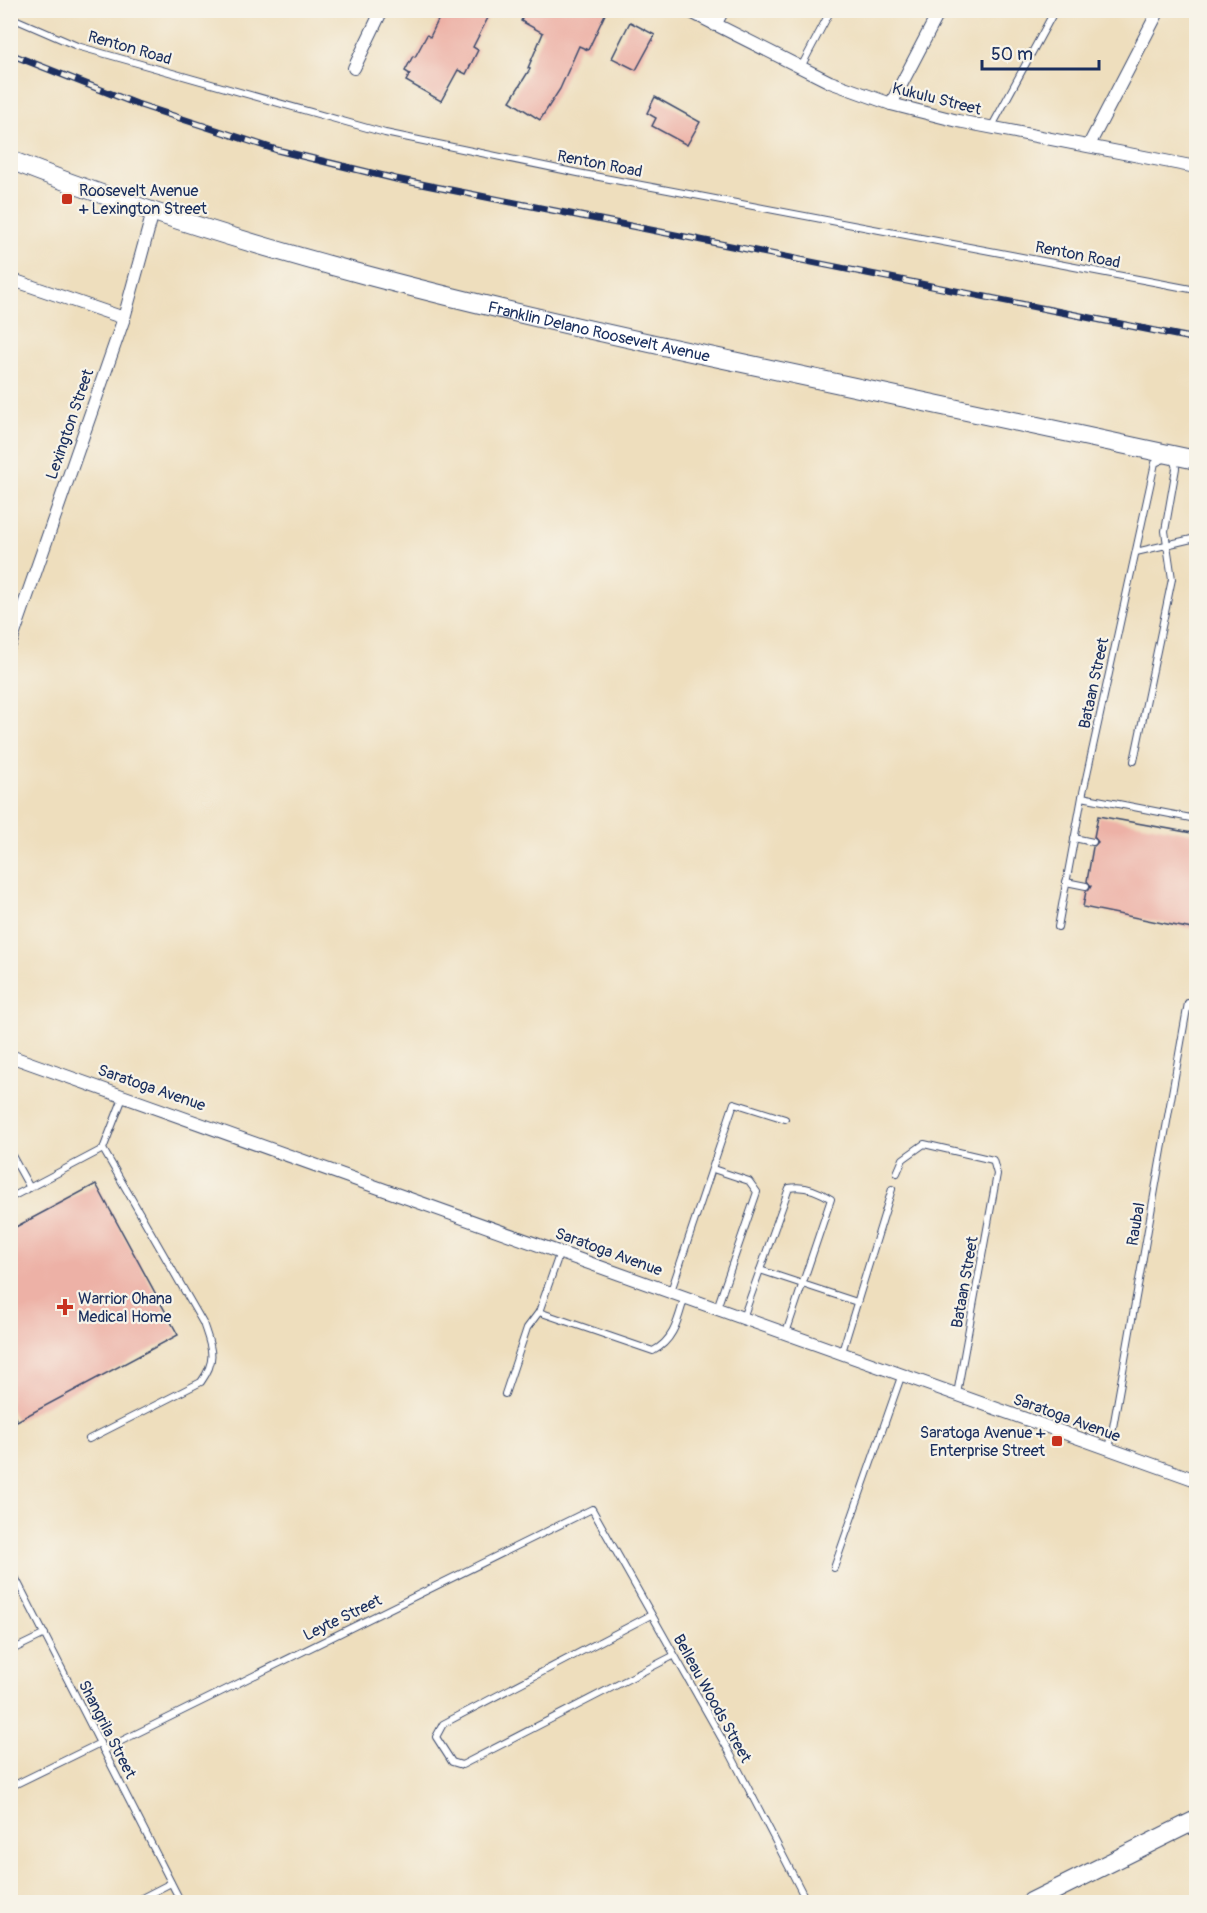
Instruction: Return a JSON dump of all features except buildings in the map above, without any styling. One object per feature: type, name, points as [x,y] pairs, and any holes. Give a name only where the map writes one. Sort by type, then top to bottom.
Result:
[{"type":"main road","name":"Franklin Delano Roosevelt Avenue","points":[[10,160],[153,212],[362,274],[574,327],[1197,460]]},
{"type":"main road","points":[[1031,1902],[1197,1820]]},
{"type":"street","points":[[354,68],[382,10]]},
{"type":"street","name":"Kukulu Street","points":[[687,10],[830,82],[891,104],[991,128],[1197,167]]},
{"type":"street","points":[[715,25],[723,10]]},
{"type":"street","points":[[891,104],[940,10]]},
{"type":"street","points":[[1089,146],[1159,10]]},
{"type":"street","name":"Lexington Street","points":[[12,638],[123,318],[153,212]]},
{"type":"street","points":[[10,279],[123,318]]},
{"type":"street","name":"Saratoga Avenue","points":[[10,1056],[1197,1480]]},
{"type":"lane","points":[[801,67],[831,10]]},
{"type":"lane","points":[[991,128],[1055,10]]},
{"type":"lane","name":"Renton Road","points":[[10,17],[77,46],[385,133],[578,173],[1197,290]]},
{"type":"lane","points":[[1134,761],[1172,579],[1165,524],[1176,468],[1171,455]]},
{"type":"lane","name":"Bataan Street","points":[[1058,927],[1082,797],[1155,463],[1171,455]]},
{"type":"lane","points":[[1136,552],[1197,538]]},
{"type":"lane","points":[[1082,797],[1197,819]]},
{"type":"lane","points":[[1074,838],[1094,842]]},
{"type":"lane","points":[[1066,882],[1086,886]]},
{"type":"lane","name":"Raubal","points":[[1109,1450],[1188,1003]]},
{"type":"lane","points":[[10,1198],[103,1149],[124,1095]]},
{"type":"lane","points":[[671,1291],[734,1103],[785,1119]]},
{"type":"lane","name":"Bataan Street","points":[[897,1173],[903,1159],[924,1144],[993,1160],[997,1174],[957,1395]]},
{"type":"lane","points":[[89,1439],[201,1382],[210,1369],[211,1348],[203,1323],[103,1149]]},
{"type":"lane","points":[[10,1152],[30,1188]]},
{"type":"lane","points":[[713,1169],[749,1180],[757,1192],[717,1308]]},
{"type":"lane","points":[[743,1318],[789,1188],[798,1186],[821,1192],[831,1199],[786,1333]]},
{"type":"lane","points":[[842,1352],[892,1189]]},
{"type":"lane","points":[[505,1394],[527,1328],[539,1312],[560,1251]]},
{"type":"lane","points":[[760,1270],[857,1302]]},
{"type":"lane","points":[[539,1312],[653,1351],[661,1347],[673,1334],[685,1296]]},
{"type":"lane","points":[[834,1568],[902,1374]]},
{"type":"lane","name":"Belleau Woods Street","points":[[592,1509],[731,1755],[807,1902]]},
{"type":"lane","name":"Leyte Street","points":[[10,1787],[102,1747],[592,1509]]},
{"type":"lane","name":"Shangrila Street","points":[[10,1567],[181,1902]]},
{"type":"lane","points":[[651,1615],[443,1724],[436,1737],[452,1762],[462,1765],[673,1656]]},
{"type":"lane","points":[[10,1651],[45,1634]]},
{"type":"lane","points":[[134,1902],[171,1883]]},
{"type":"railway","points":[[10,54],[137,104],[277,150],[396,179],[1196,339]]},
{"type":"place","name":"Roosevelt Avenue + Lexington Street","points":[[67,199]]},
{"type":"place","name":"Warrior Ohana Medical Home","points":[[65,1307]]},
{"type":"place","name":"Saratoga Avenue + Enterprise Street","points":[[1057,1441]]}]
